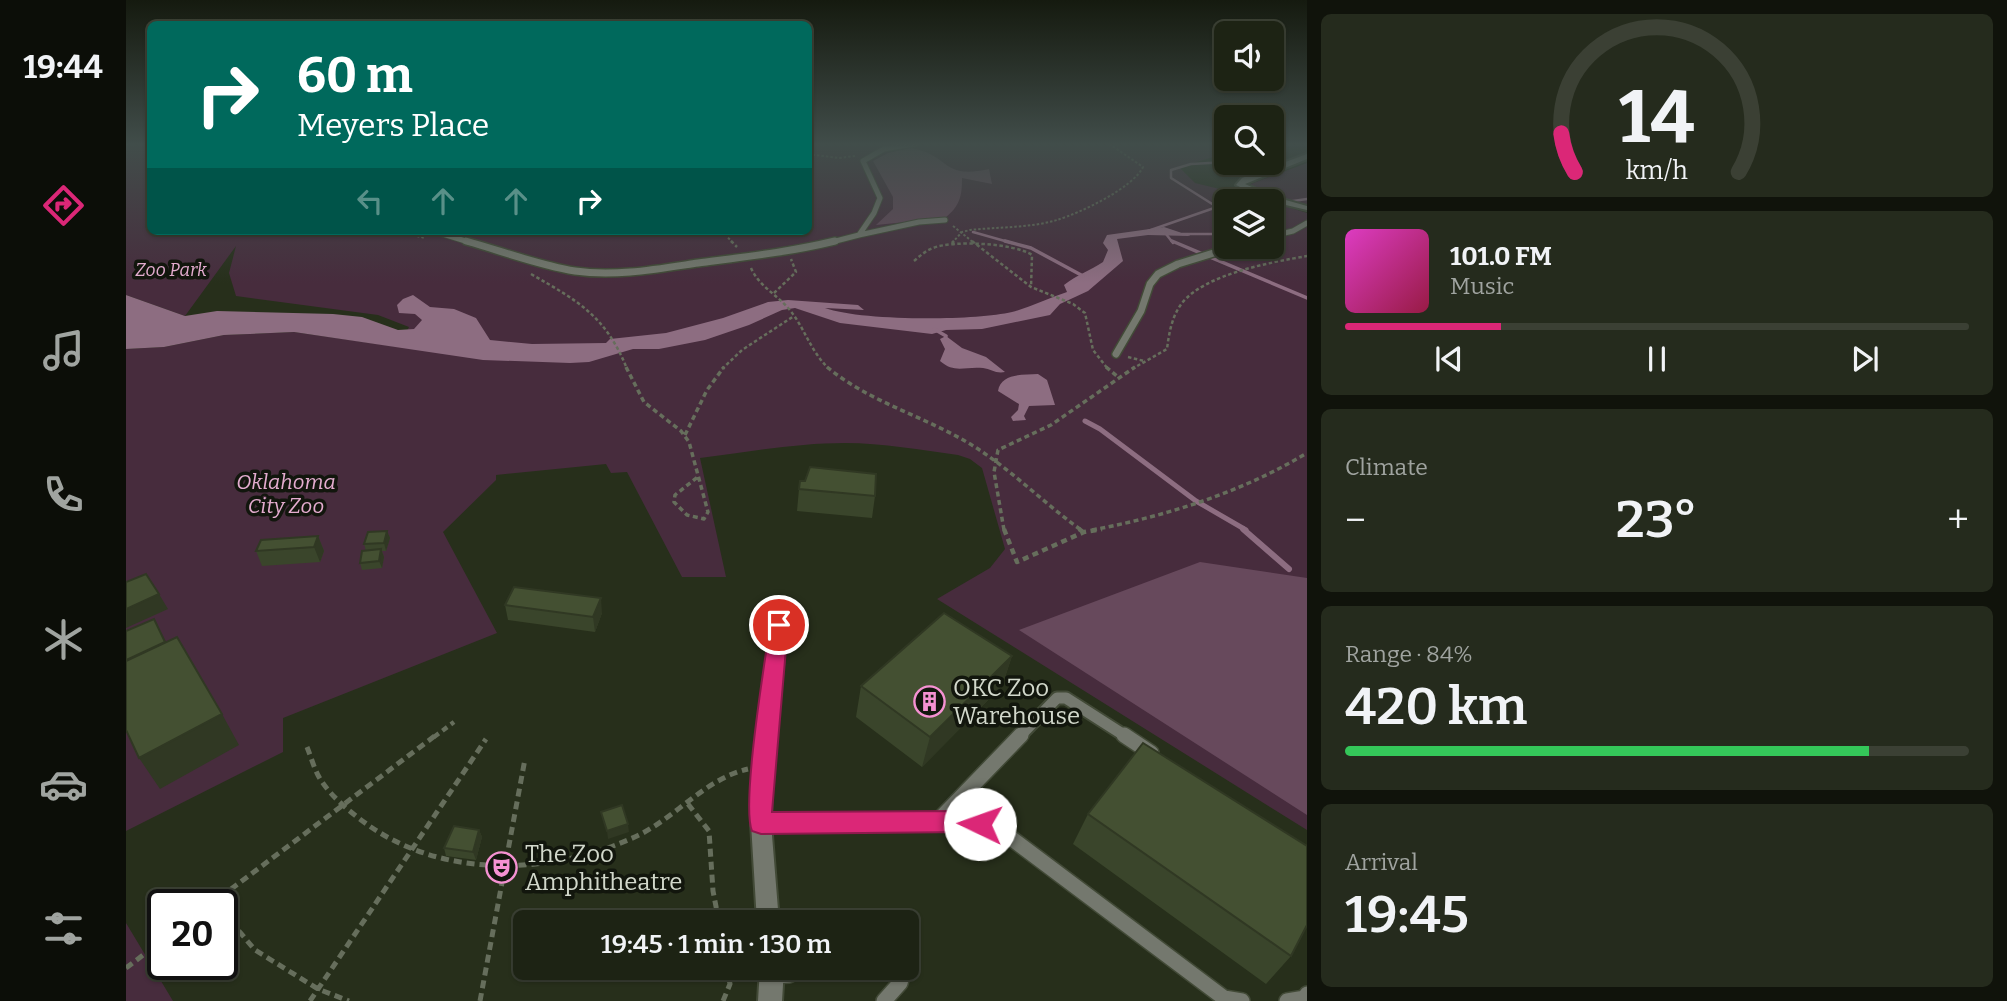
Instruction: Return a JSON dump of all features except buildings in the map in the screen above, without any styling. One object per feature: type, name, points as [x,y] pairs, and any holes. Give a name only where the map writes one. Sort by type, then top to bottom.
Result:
[{"type":"street","points":[[1251,190],[1289,205],[1307,208]]},
{"type":"street","points":[[767,910],[761,823],[764,766],[779,625]]},
{"type":"street","points":[[770,1001],[771,980]]},
{"type":"lane","points":[[859,235],[874,213],[880,198],[876,190]]},
{"type":"lane","points":[[432,235],[548,265],[577,271],[606,272],[649,270],[798,250],[919,222],[945,220]]},
{"type":"lane","points":[[1284,233],[1307,223]]},
{"type":"lane","points":[[1116,354],[1124,334],[1143,309],[1150,282],[1169,267],[1214,254]]},
{"type":"lane","points":[[937,822],[1057,698],[1066,698],[1161,759]]},
{"type":"lane","points":[[761,823],[965,822],[995,826],[1224,998],[1242,1001]]},
{"type":"lane","points":[[884,1001],[901,980]]},
{"type":"lane","points":[[1287,1001],[1305,998],[1307,994]]},
{"type":"path","points":[[952,243],[962,232],[1056,220],[1121,190]]},
{"type":"path","points":[[945,220],[1031,287],[1073,304],[1085,313],[1089,342],[1100,364],[1118,377]]},
{"type":"path","points":[[914,261],[917,257],[952,243],[1029,251],[1033,261],[1031,287]]},
{"type":"path","points":[[1307,256],[1230,275],[1197,287],[1180,304],[1168,336],[1167,349],[1118,377],[1044,430],[999,448],[992,459],[995,496],[1010,542],[1011,554],[1017,562],[1084,532],[1137,522],[1246,485],[1267,477],[1307,453]]},
{"type":"path","points":[[523,270],[608,328],[644,401],[661,418],[685,435],[699,476],[708,512],[704,519],[692,519],[683,514],[674,502],[675,495],[699,476]]},
{"type":"path","points":[[779,298],[793,314],[813,352],[848,382],[888,406],[965,441],[1011,471],[1058,515],[1084,532]]},
{"type":"path","points":[[685,435],[709,387],[724,366],[793,314]]},
{"type":"path","points":[[234,889],[454,722]]},
{"type":"path","points":[[310,1001],[486,739]]},
{"type":"path","points":[[307,747],[319,777],[343,805],[373,831],[412,850],[457,863],[505,867],[562,859],[629,839],[688,804],[733,771],[764,766]]},
{"type":"path","points":[[480,1001],[525,759]]},
{"type":"path","points":[[688,804],[709,831],[718,910]]},
{"type":"path","points":[[238,930],[255,950],[318,989],[349,1001]]},
{"type":"path","points":[[126,968],[147,952]]},
{"type":"path","points":[[723,1001],[729,980]]},
{"type":"green space","points":[[126,190],[147,190],[147,235],[812,235],[812,190],[1214,190],[1214,259],[1284,259],[1284,206],[1307,213],[1307,830],[937,599],[990,568],[1005,549],[982,468],[970,459],[958,455],[888,445],[827,443],[700,458],[726,577],[682,577],[627,472],[611,473],[606,464],[496,475],[496,480],[443,532],[497,633],[283,718],[283,752],[126,831],[126,349],[164,347],[224,335],[294,332],[399,347],[409,327],[378,315],[236,296],[229,273],[236,246],[185,316],[126,295]]},
{"type":"green space","points":[[1284,190],[1307,190],[1307,208],[1284,200]]},
{"type":"green space","points":[[126,923],[147,958],[147,980],[160,980],[173,1001],[126,1001]]},
{"type":"shaded area","points":[[889,190],[961,190],[954,209],[945,218],[876,225],[893,209],[893,197]]},
{"type":"shaded area","points":[[1164,227],[1191,236],[1148,235],[1117,239],[1123,261],[1088,291],[1060,304],[1050,315],[982,329],[946,330],[932,334],[840,323],[795,308],[782,310],[705,340],[659,349],[633,349],[589,362],[483,360],[294,332],[224,335],[164,347],[126,349],[126,295],[185,316],[217,311],[333,314],[362,317],[398,330],[414,329],[422,320],[415,314],[399,313],[397,305],[413,295],[430,307],[454,309],[476,318],[490,340],[532,344],[606,343],[610,339],[666,333],[723,318],[768,302],[788,300],[858,305],[864,310],[825,308],[890,317],[994,315],[1019,310],[1067,292],[1064,285],[1103,262],[1108,250],[1103,243],[1107,235]]},
{"type":"shaded area","points":[[946,336],[962,348],[986,357],[1005,372],[945,365],[940,361],[945,349],[940,339]]},
{"type":"shaded area","points":[[1038,374],[1047,380],[1055,405],[1029,406],[1024,416],[1026,420],[1013,421],[1011,417],[1018,410],[1019,404],[998,391],[1000,385],[1014,376]]},
{"type":"shaded area","points":[[1200,562],[1307,578],[1307,815],[1019,630]]},
{"type":"waterway","points":[[1145,232],[1217,207],[1190,190]]},
{"type":"waterway","points":[[1284,202],[1307,199]]},
{"type":"waterway","points":[[973,232],[1012,243]]},
{"type":"waterway","points":[[1166,234],[1173,243]]},
{"type":"waterway","points":[[1182,234],[1214,234]]},
{"type":"waterway","points":[[1005,241],[1031,248],[1083,276]]},
{"type":"waterway","points":[[1172,241],[1307,298]]},
{"type":"waterway","points":[[934,329],[946,336]]},
{"type":"waterway","points":[[1085,421],[1100,429],[1196,501],[1246,530]]},
{"type":"waterway","points":[[1243,529],[1289,569]]},
{"type":"place","name":"OKC Zoo Warehouse","points":[[930,702]]},
{"type":"place","name":"The Zoo Amphitheatre","points":[[502,868]]},
{"type":"route","points":[[779,625],[762,781],[761,823],[980,824]]},
{"type":"park label","name":"Zoo Park","points":[[171,270]]},
{"type":"park label","name":"Oklahoma City Zoo","points":[[286,494]]}]
